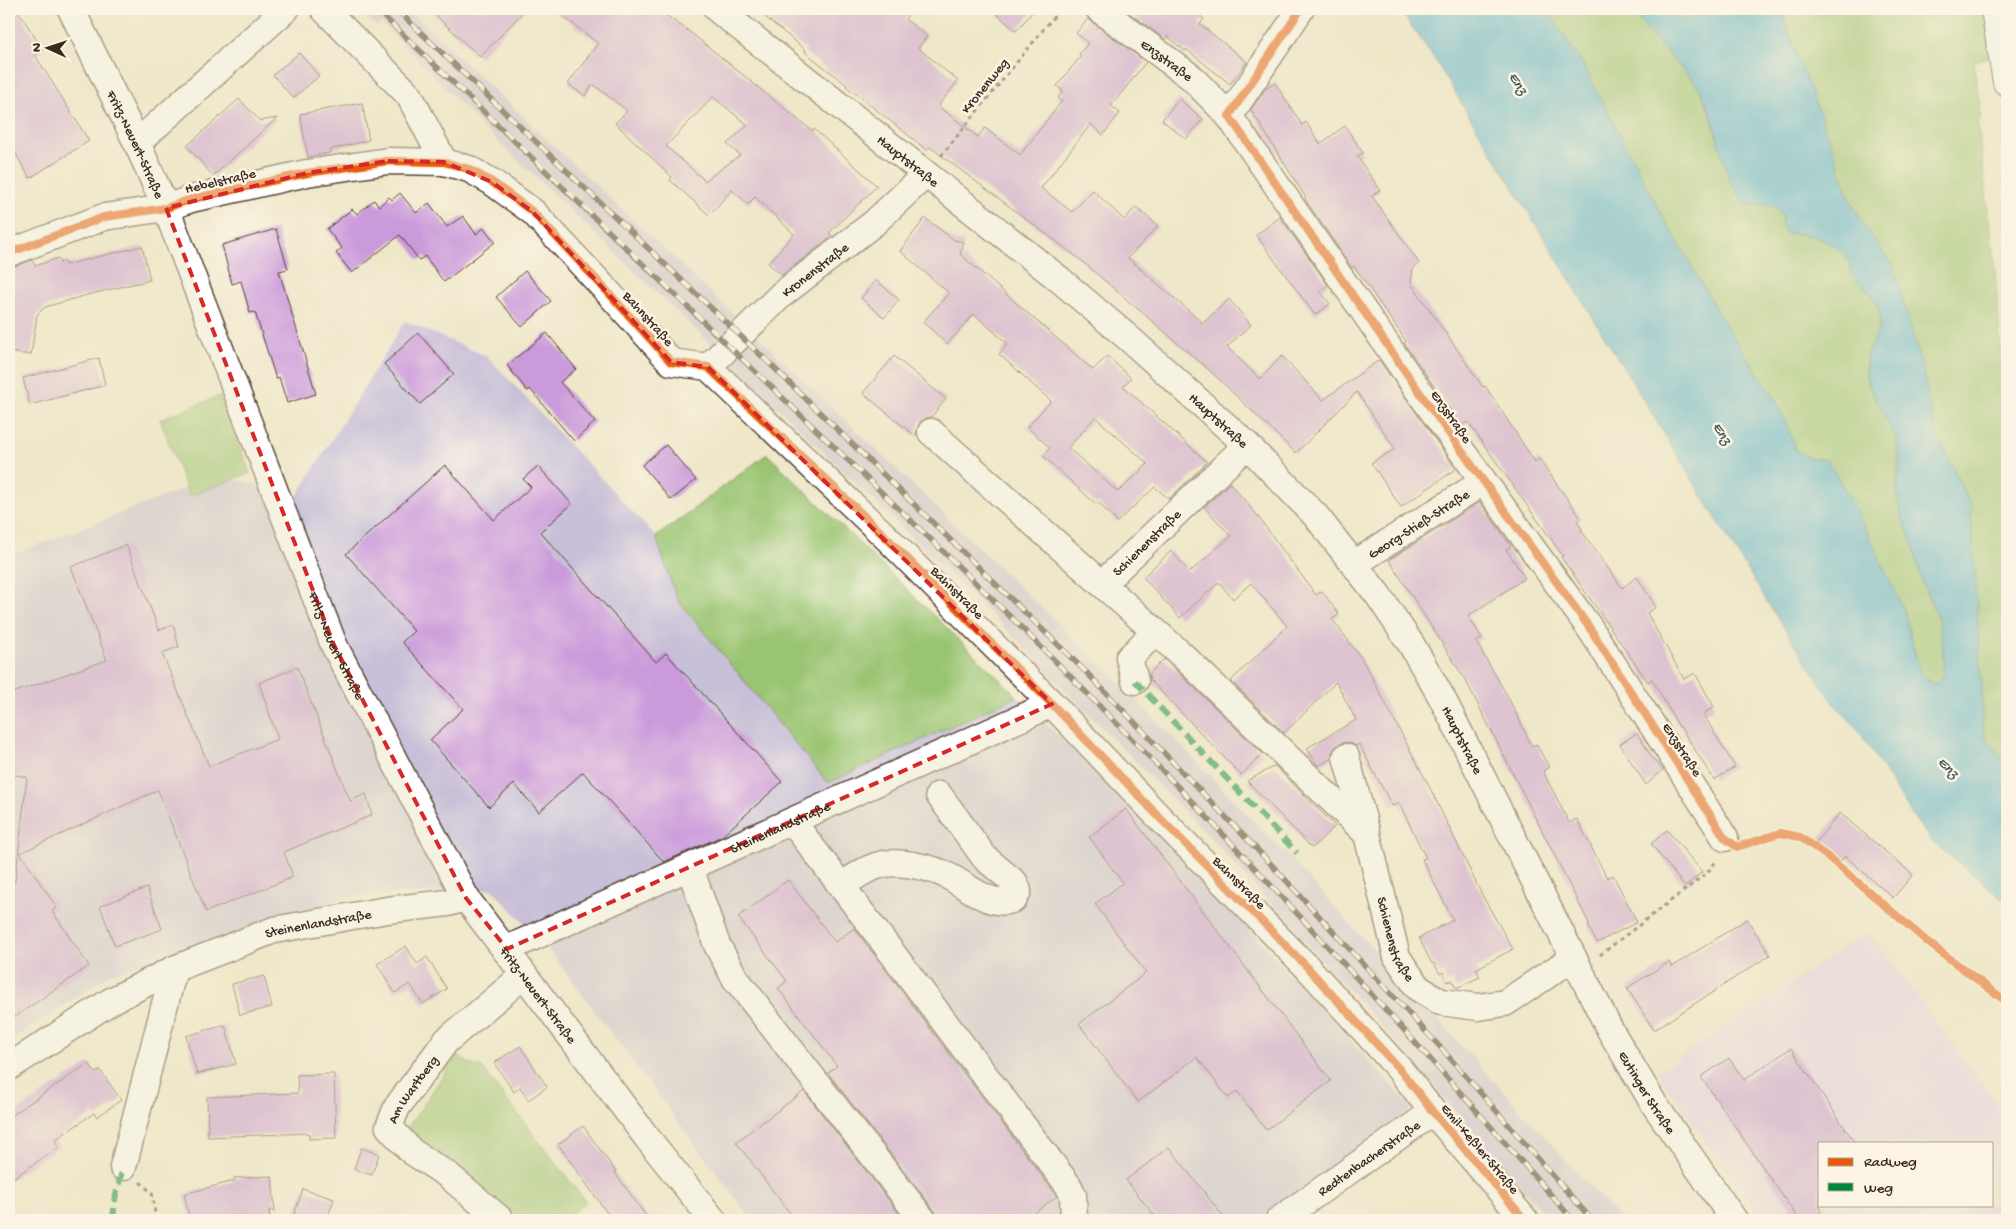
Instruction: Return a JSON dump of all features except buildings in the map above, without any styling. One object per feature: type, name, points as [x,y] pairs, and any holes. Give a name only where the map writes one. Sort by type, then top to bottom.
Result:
[{"type":"main road","points":[[1995,9],[2007,82]]},
{"type":"street","name":"Fritz-Neuert-Straße","points":[[70,9],[137,143],[166,208],[334,645],[466,898],[507,949],[524,975],[648,1138],[713,1220]]},
{"type":"street","points":[[137,143],[286,9]]},
{"type":"street","points":[[324,9],[410,95],[444,162]]},
{"type":"street","name":"Hauptstraße","points":[[716,9],[1074,292],[1133,342],[1247,445],[1316,516],[1354,564],[1410,644],[1442,698],[1573,958]]},
{"type":"street","name":"Enzstraße","points":[[1099,9],[1191,77],[1229,116],[1483,482],[1589,626],[1725,838]]},
{"type":"street","points":[[1229,116],[1302,9]]},
{"type":"street","name":"Hebelstraße","points":[[9,253],[104,217],[166,208],[191,198],[307,173],[388,161],[444,162]]},
{"type":"street","name":"Bahnstraße","points":[[444,162],[469,170],[492,182],[532,212],[607,290],[672,362],[708,367],[888,539],[1052,704],[1157,816],[1307,967],[1401,1071],[1425,1102]]},
{"type":"street","name":"Kronenstraße","points":[[708,367],[781,295],[874,223],[925,175]]},
{"type":"street","points":[[931,432],[1102,584]]},
{"type":"street","name":"Schienenstraße","points":[[1247,445],[1102,584],[1183,656],[1367,834]]},
{"type":"street","name":"Georg-Stieß-Straße","points":[[1354,564],[1483,482]]},
{"type":"street","points":[[1135,681],[1129,658],[1156,632]]},
{"type":"street","name":"Steinenlandstraße","points":[[507,949],[690,868],[914,764],[1052,704]]},
{"type":"street","name":"Schienenstraße","points":[[1346,757],[1367,834],[1396,957],[1418,988],[1441,1002],[1478,1008],[1505,1003],[1573,958]]},
{"type":"street","points":[[841,886],[872,867],[901,863],[948,876],[983,896],[998,901],[1008,902],[1014,899],[1018,891],[1015,883],[985,858],[939,795]]},
{"type":"street","points":[[792,821],[1068,1185],[1073,1195],[1074,1220]]},
{"type":"street","points":[[690,868],[717,946],[735,978],[923,1220]]},
{"type":"street","name":"Steinenlandstraße","points":[[9,1067],[111,1001],[174,969],[274,930],[387,910],[448,903],[466,898]]},
{"type":"street","name":"Eutinger Straße","points":[[1573,958],[1610,1030],[1654,1104],[1734,1220]]},
{"type":"street","points":[[123,1167],[174,969]]},
{"type":"street","name":"Am Wartberg","points":[[501,1220],[449,1176],[411,1150],[389,1126],[397,1107],[446,1041],[524,975]]},
{"type":"street","name":"Redtenbacherstraße","points":[[1279,1220],[1425,1102]]},
{"type":"street","name":"Emil-Keßler-Straße","points":[[1425,1102],[1526,1220]]},
{"type":"path","points":[[1573,958],[1597,957],[1707,874]]},
{"type":"path","points":[[123,1167],[152,1193],[156,1220]]},
{"type":"highlighted area","points":[[388,161],[444,162],[492,182],[533,212],[671,362],[708,367],[1052,704],[507,949],[466,898],[334,645],[166,208],[307,173]]},
{"type":"shaded area","points":[[359,9],[408,9],[772,350],[1122,685],[1290,858],[1621,1220],[1550,1220],[1401,1048],[1222,850],[996,619],[798,427],[485,129],[382,23],[377,27]]},
{"type":"shaded area","points":[[405,321],[488,357],[656,537],[677,599],[828,783],[1017,696],[1170,843],[1413,1109],[1262,1220],[752,1220],[548,949],[492,889],[347,897],[112,973],[9,1042],[9,556],[220,475],[297,496]]},
{"type":"shaded area","points":[[1868,932],[2007,1117],[2007,1220],[1763,1220],[1657,1072]]},
{"type":"green space","points":[[1546,9],[1631,9],[1649,34],[1698,86],[1709,110],[1729,178],[1747,205],[1772,205],[1782,213],[1782,226],[1787,234],[1805,235],[1822,239],[1837,248],[1849,262],[1862,285],[1875,299],[1880,315],[1880,324],[1867,358],[1866,377],[1897,442],[1899,508],[1914,548],[1919,574],[1938,620],[1941,634],[1943,676],[1937,683],[1929,682],[1920,672],[1903,609],[1855,507],[1827,460],[1810,458],[1795,450],[1787,425],[1774,397],[1727,328],[1662,215],[1582,63]]},
{"type":"green space","points":[[1658,9],[1707,9],[1697,17],[1683,19],[1670,16]]},
{"type":"green space","points":[[1781,9],[2007,9],[2007,50],[1974,62],[1981,115],[1978,126],[1995,268],[2007,438],[2007,762],[1987,740],[1982,726],[1982,694],[1971,507],[1936,432],[1921,363],[1893,265],[1865,228],[1848,195]]},
{"type":"green space","points":[[220,396],[250,473],[189,496],[160,419]]},
{"type":"green space","points":[[767,454],[1017,696],[828,783],[677,599],[656,537]]},
{"type":"green space","points":[[457,1055],[468,1063],[482,1068],[586,1202],[564,1220],[522,1220],[407,1129]]},
{"type":"water","name":"Enz","points":[[1399,9],[1546,9],[1582,63],[1662,215],[1727,328],[1774,397],[1787,425],[1795,450],[1810,458],[1827,460],[1855,507],[1903,609],[1920,672],[1929,682],[1937,683],[1943,676],[1944,656],[1938,619],[1922,581],[1897,494],[1900,459],[1897,440],[1872,392],[1866,376],[1867,353],[1881,325],[1879,308],[1872,294],[1850,274],[1850,262],[1837,249],[1814,237],[1787,234],[1782,226],[1782,213],[1772,205],[1747,205],[1737,192],[1730,178],[1706,100],[1698,86],[1661,46],[1631,9],[1658,9],[1676,18],[1690,19],[1697,17],[1707,9],[1781,9],[1848,195],[1865,228],[1893,265],[1921,363],[1936,432],[1971,507],[1982,694],[1982,726],[1987,740],[2007,762],[2007,902],[1931,841],[1914,818],[1857,728],[1835,705],[1772,610],[1432,55]]},
{"type":"railway","points":[[376,9],[942,550],[1073,679],[1265,878],[1451,1082],[1573,1220]]},
{"type":"railway","points":[[396,9],[767,361],[1086,672],[1269,862],[1441,1048],[1592,1220]]},
{"type":"marked path","points":[[1135,681],[1297,853]]},
{"type":"marked path","points":[[113,1220],[115,1199],[123,1167]]},
{"type":"cycle path","points":[[1301,9],[1229,116],[1427,403],[1589,627],[1725,838],[1737,847],[1780,833],[1800,837],[1828,857],[1930,944],[2007,1002]]},
{"type":"cycle path","points":[[9,253],[104,217],[166,208],[191,199],[307,173],[388,161],[444,162],[469,169],[492,182],[533,212],[671,362],[708,367],[888,539],[1052,704],[1157,815],[1307,967],[1401,1071],[1433,1112],[1525,1220]]}]
